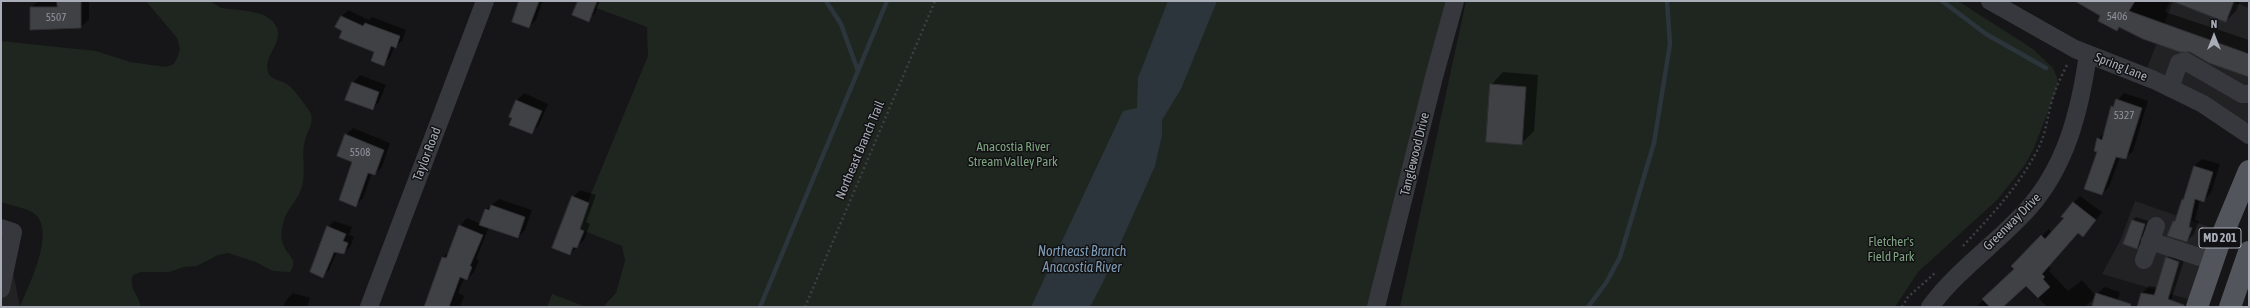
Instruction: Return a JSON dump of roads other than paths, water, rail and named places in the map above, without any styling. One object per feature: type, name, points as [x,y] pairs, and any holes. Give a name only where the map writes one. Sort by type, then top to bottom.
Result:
[{"type":"main road","name":"MD 201","points":[[2197,307],[2212,261],[2249,171]]},
{"type":"main road","name":"MD 201","points":[[2230,307],[2249,252]]},
{"type":"street","name":"Taylor Road","points":[[369,307],[485,1]]},
{"type":"street","name":"Tanglewood Drive","points":[[1376,307],[1434,77],[1455,1]]},
{"type":"street","name":"Spring Lane","points":[[1990,1],[2082,51],[2170,88],[2203,104],[2249,135]]},
{"type":"street","name":"Greenway Drive","points":[[1930,307],[1942,291],[2021,216],[2044,190],[2059,165],[2080,101],[2082,51]]},
{"type":"street","points":[[2170,88],[2179,64],[2185,61],[2242,94],[2249,94]]},
{"type":"street","points":[[2203,104],[2215,78]]},
{"type":"street","points":[[1,228],[13,232],[1,289]]},
{"type":"street","points":[[2144,260],[2153,233],[2212,261]]},
{"type":"water","name":"Northeast Branch Anacostia River","points":[[1168,1],[1217,1],[1181,89],[1162,120],[1162,135],[1155,166],[1103,282],[1090,307],[1031,307],[1123,111],[1137,108],[1138,78]]},
{"type":"waterway","points":[[826,1],[841,24],[858,71]]},
{"type":"waterway","points":[[760,307],[887,1]]},
{"type":"waterway","points":[[1588,307],[1606,283],[1620,257],[1654,143],[1670,44],[1667,1]]},
{"type":"waterway","points":[[1942,1],[1986,34],[2046,68]]},
{"type":"park label","name":"Anacostia River Stream Valley Park","points":[[1013,154]]},
{"type":"park label","name":"Fletcher's Field Park","points":[[1891,250]]}]
